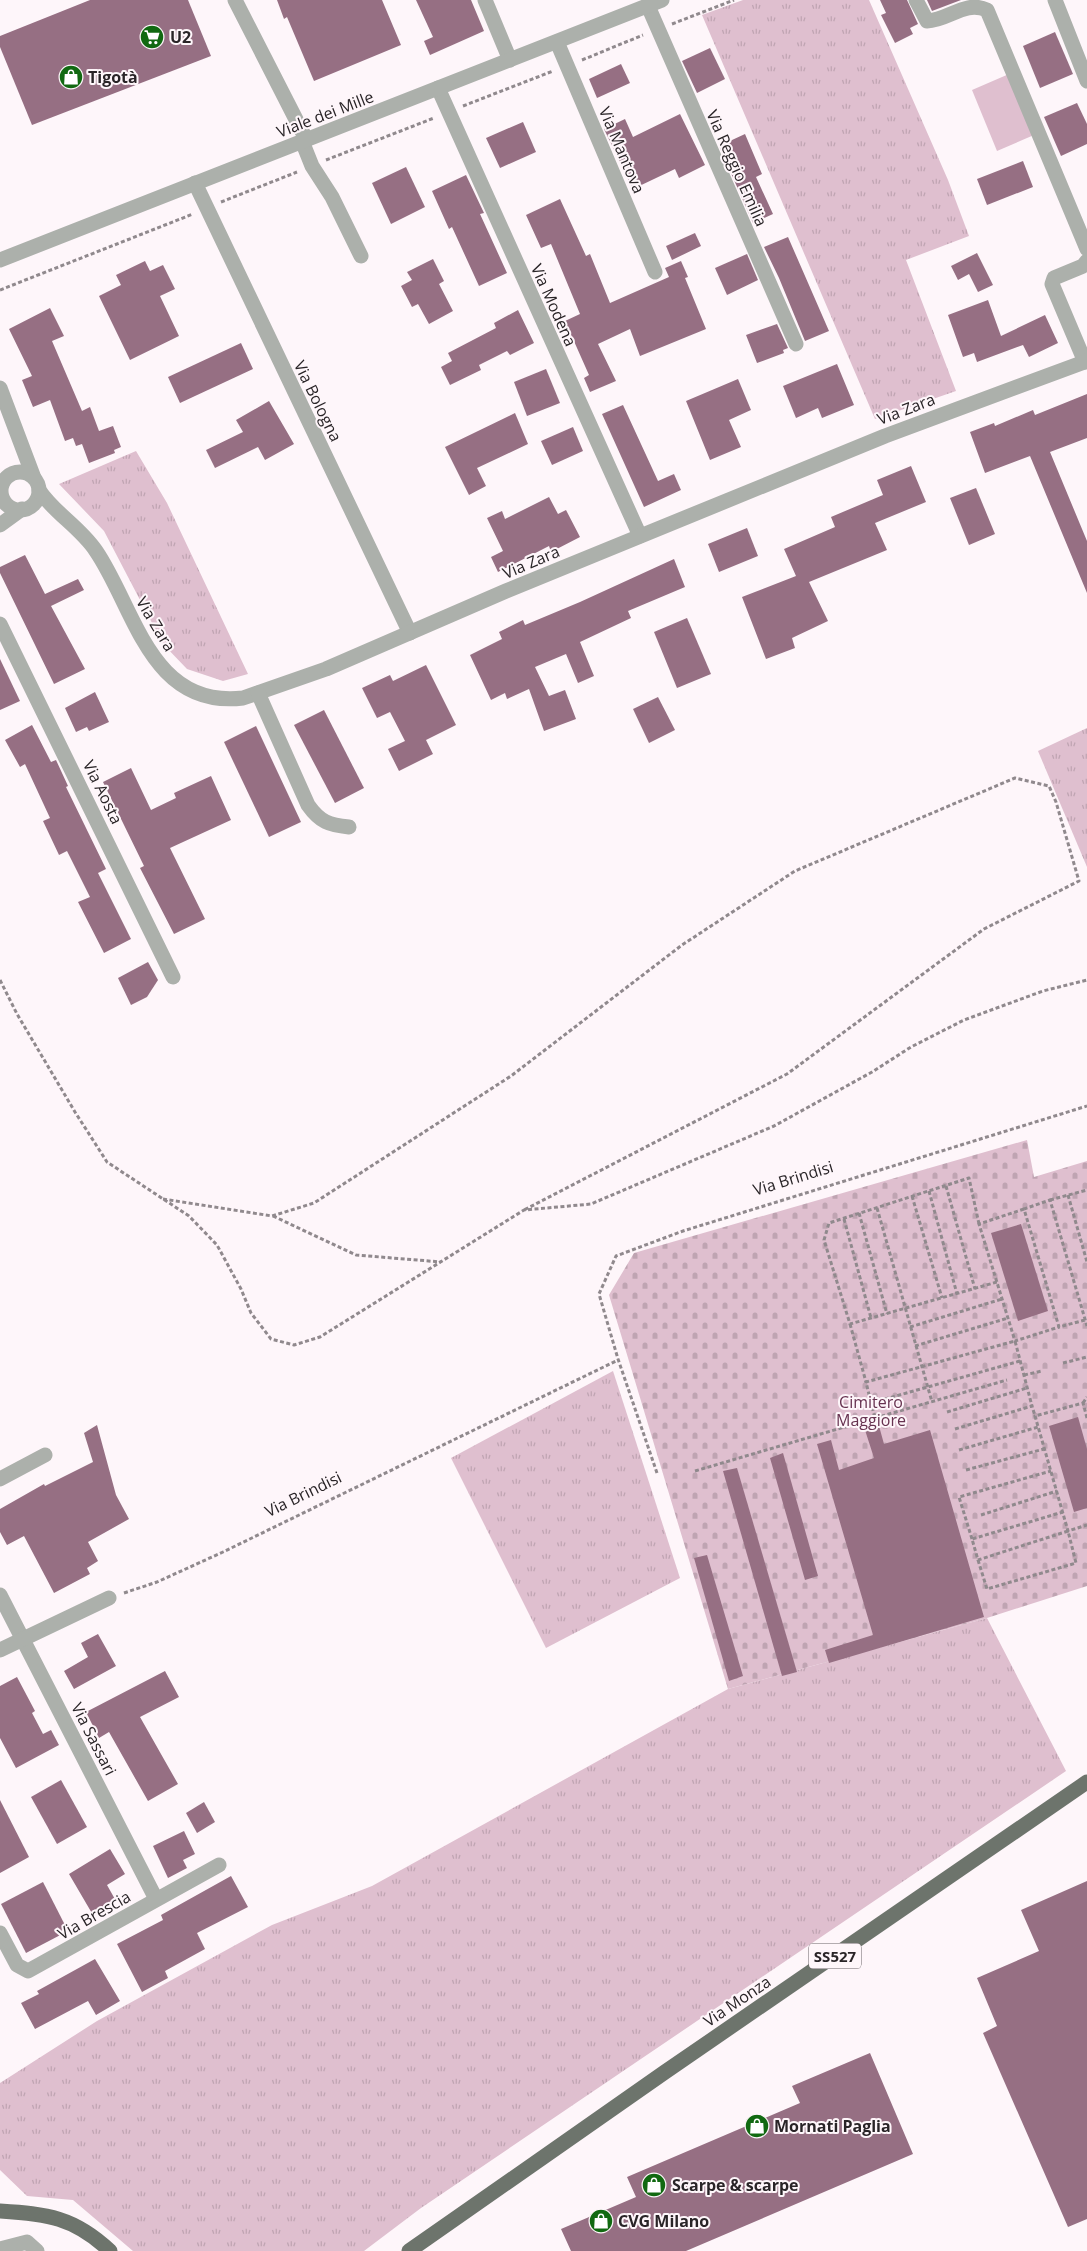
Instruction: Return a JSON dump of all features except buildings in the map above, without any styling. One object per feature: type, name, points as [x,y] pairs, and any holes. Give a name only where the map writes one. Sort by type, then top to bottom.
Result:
[{"type":"main road","name":"Via Monza","points":[[409,2251],[673,2066],[1087,1782]]},
{"type":"main road","points":[[0,2211],[39,2213],[60,2219],[85,2231],[110,2251]]},
{"type":"street","points":[[235,0],[304,140],[312,166],[332,197],[361,256]]},
{"type":"street","points":[[485,0],[510,60]]},
{"type":"street","name":"Viale dei Mille","points":[[0,260],[662,0]]},
{"type":"street","points":[[916,0],[928,21],[971,4],[980,5],[987,10],[1087,249]]},
{"type":"street","points":[[1055,0],[1087,81]]},
{"type":"street","name":"Via Reggio Emilia","points":[[648,6],[796,344]]},
{"type":"street","name":"Via Mantova","points":[[557,42],[656,272]]},
{"type":"street","name":"Via Modena","points":[[438,88],[640,536]]},
{"type":"street","name":"Via Bologna","points":[[195,184],[410,633]]},
{"type":"street","points":[[1086,362],[1052,284],[1054,278],[1083,266],[1087,261]]},
{"type":"street","name":"Via Zara","points":[[36,484],[63,517],[96,551],[138,634],[154,659],[168,674],[187,688],[201,695],[231,700],[258,693],[326,669],[640,536],[904,429],[1086,362]]},
{"type":"street","points":[[0,388],[36,484],[36,500],[0,526]]},
{"type":"street","points":[[15,472],[19,445],[17,433]]},
{"type":"street","points":[[26,508],[12,508],[1,500],[1,490],[5,479],[15,472],[26,472],[36,484]]},
{"type":"street","name":"Via Zara","points":[[26,508],[63,517]]},
{"type":"street","name":"Via Aosta","points":[[0,624],[173,977]]},
{"type":"street","points":[[258,693],[308,805],[315,814],[330,825],[349,828]]},
{"type":"street","points":[[0,1479],[45,1455]]},
{"type":"street","name":"Via Sassari","points":[[0,1595],[156,1899]]},
{"type":"street","points":[[0,1650],[109,1598]]},
{"type":"street","name":"Via Brescia","points":[[0,1933],[17,1965],[28,1971],[219,1865]]},
{"type":"street","points":[[0,2250],[27,2242],[37,2251]]},
{"type":"path","points":[[0,290],[734,0]]},
{"type":"path","points":[[0,980],[17,1014],[74,1112],[107,1162],[189,1216],[217,1245],[241,1289],[250,1313],[271,1339],[294,1345],[320,1337],[524,1210],[787,1074],[984,929],[1079,881],[1056,802],[1049,786],[1015,778],[795,871],[682,945],[511,1076],[314,1203],[272,1216]]},
{"type":"path","points":[[524,1210],[591,1204],[774,1126],[872,1072],[911,1047],[964,1020],[1043,991],[1087,980]]},
{"type":"path","name":"Via Brindisi","points":[[658,1473],[618,1359],[599,1294],[616,1256],[683,1231],[1087,1106]]},
{"type":"path","points":[[875,1418],[850,1324],[824,1240],[829,1223],[969,1178],[979,1224],[1008,1318],[1057,1490],[1076,1563],[987,1589],[959,1497],[1051,1471]]},
{"type":"path","points":[[946,1185],[974,1289]]},
{"type":"path","points":[[979,1224],[1050,1200],[1087,1190]]},
{"type":"path","points":[[929,1191],[957,1294]]},
{"type":"path","points":[[1068,1195],[1087,1262]]},
{"type":"path","points":[[912,1196],[942,1298]]},
{"type":"path","points":[[163,1199],[272,1216],[356,1255],[441,1262]]},
{"type":"path","points":[[1050,1200],[1087,1326]]},
{"type":"path","points":[[876,1208],[932,1402]]},
{"type":"path","points":[[1024,1209],[1059,1327]]},
{"type":"path","points":[[859,1213],[887,1314]]},
{"type":"path","points":[[844,1219],[871,1318]]},
{"type":"path","points":[[850,1324],[997,1282]]},
{"type":"path","points":[[910,1327],[1002,1299]]},
{"type":"path","points":[[916,1346],[1008,1318]]},
{"type":"path","points":[[866,1382],[1085,1320]]},
{"type":"path","points":[[1063,1364],[1087,1357]]},
{"type":"path","name":"Via Brindisi","points":[[109,1598],[157,1582],[223,1552],[618,1359]]},
{"type":"path","points":[[871,1403],[1020,1361]]},
{"type":"path","points":[[1024,1375],[1042,1371]]},
{"type":"path","points":[[694,1471],[1007,1380]]},
{"type":"path","points":[[947,1412],[1028,1388]]},
{"type":"path","points":[[1035,1416],[1083,1403],[1087,1397]]},
{"type":"path","points":[[1083,1403],[1087,1418]]},
{"type":"path","points":[[955,1429],[1032,1406]]},
{"type":"path","points":[[959,1450],[1038,1427]]},
{"type":"path","points":[[966,1470],[1044,1449]]},
{"type":"path","points":[[981,1515],[1057,1490]]},
{"type":"path","points":[[972,1539],[1063,1512]]},
{"type":"path","points":[[978,1560],[1087,1525]]},
{"type":"green space","points":[[743,0],[869,0],[948,180],[969,236],[906,260],[956,391],[875,419],[702,15]]},
{"type":"green space","points":[[1009,74],[1034,135],[997,151],[972,90]]},
{"type":"green space","points":[[136,451],[167,503],[248,674],[223,681],[187,669],[163,644],[104,531],[59,484]]},
{"type":"green space","points":[[1087,728],[1087,867],[1038,751]]},
{"type":"green space","name":"Cimitero Maggiore","points":[[1027,1140],[1034,1177],[1087,1161],[1087,1586],[987,1618],[728,1689],[609,1295],[634,1253]]},
{"type":"green space","points":[[613,1371],[680,1578],[546,1648],[451,1458]]},
{"type":"green space","points":[[987,1618],[1066,1771],[421,2208],[364,2251],[133,2251],[73,2200],[27,2196],[0,2170],[0,2083],[97,2021],[272,1925],[372,1886],[728,1689]]},
{"type":"place","name":"U2","points":[[152,37]]},
{"type":"place","name":"Tigotà","points":[[71,77]]},
{"type":"place","name":"Mornati Paglia","points":[[757,2126]]},
{"type":"place","name":"Scarpe & scarpe","points":[[654,2185]]},
{"type":"place","name":"CVG Milano","points":[[601,2221]]}]
